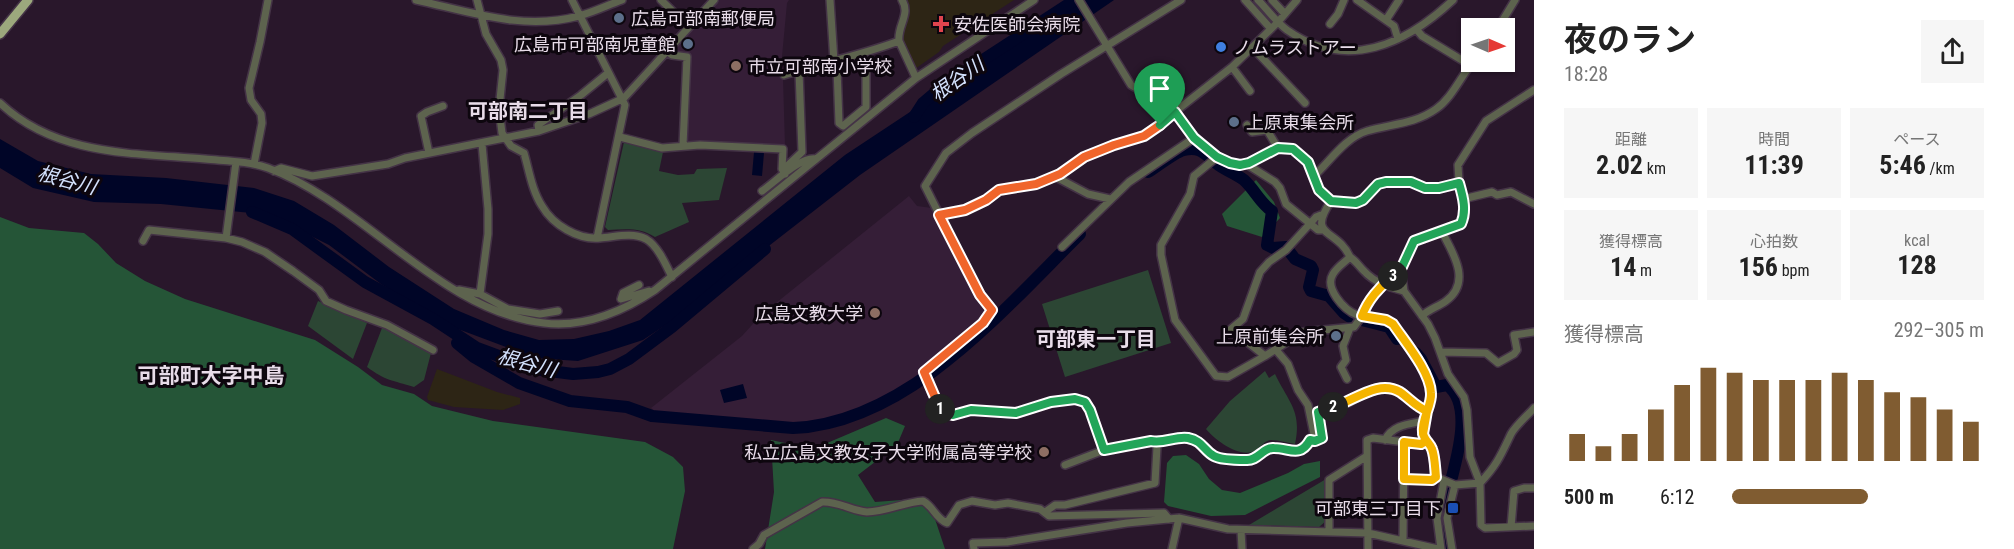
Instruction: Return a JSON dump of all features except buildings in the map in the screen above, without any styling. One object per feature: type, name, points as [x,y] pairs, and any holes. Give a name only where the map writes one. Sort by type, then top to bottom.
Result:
[{"type":"main road","points":[[0,34],[28,0]]},
{"type":"street","points":[[254,164],[262,123],[261,114],[251,100],[249,88],[267,0]]},
{"type":"street","points":[[416,0],[480,16],[528,23],[580,16],[622,0]]},
{"type":"street","points":[[572,0],[608,73],[624,98],[625,105],[597,238]]},
{"type":"street","points":[[661,0],[689,27]]},
{"type":"street","points":[[274,171],[281,168],[312,176],[388,164],[429,153],[539,131],[589,114],[624,98],[714,0]]},
{"type":"street","points":[[830,0],[834,61],[837,68],[839,123],[843,126],[867,107],[866,65],[863,54]]},
{"type":"street","points":[[902,0],[906,5],[906,12],[899,41],[916,78]]},
{"type":"street","points":[[0,103],[27,125],[54,138],[82,147],[254,164],[274,171],[324,198],[431,274],[487,306],[544,323],[566,323],[600,319],[633,305],[655,290],[916,78],[970,40],[1034,0]]},
{"type":"street","points":[[1079,0],[1131,85],[1138,90],[1163,98],[1194,138],[1214,159],[1240,165],[1249,163],[1278,148],[1293,149],[1308,162],[1319,190],[1331,201],[1356,203],[1363,200],[1378,184],[1386,182],[1411,182],[1425,188],[1439,188],[1459,183]]},
{"type":"street","points":[[1104,450],[1090,410],[1085,402],[1075,399],[1051,402],[1016,413],[971,410],[953,415],[943,412],[939,407],[926,376],[983,323],[992,310],[980,295],[925,186],[946,153],[1106,45],[1181,0]]},
{"type":"street","points":[[1245,0],[1271,29]]},
{"type":"street","points":[[1258,0],[1278,22],[1301,38],[1329,49],[1355,50],[1373,48],[1417,30],[1453,0]]},
{"type":"street","points":[[1272,0],[1285,14]]},
{"type":"street","points":[[939,215],[965,210],[986,200],[999,190],[1036,184],[1054,176],[1084,157],[1144,136],[1232,67],[1253,48],[1297,0]]},
{"type":"street","points":[[1330,24],[1338,14],[1344,0]]},
{"type":"street","points":[[1357,0],[1394,26],[1398,39]]},
{"type":"street","points":[[1386,20],[1400,0]]},
{"type":"street","points":[[1504,18],[1515,0]]},
{"type":"street","points":[[479,1],[480,16],[486,34],[501,60],[503,70],[500,109],[505,138],[511,146],[524,153],[542,207],[552,218],[577,236],[588,239],[627,235],[645,239],[661,256],[672,277]]},
{"type":"street","points":[[1417,30],[1422,36],[1461,57]]},
{"type":"street","points":[[784,75],[863,54],[899,41]]},
{"type":"street","points":[[1253,48],[1305,103]]},
{"type":"street","points":[[667,51],[672,55],[687,57],[683,145]]},
{"type":"street","points":[[1232,67],[1250,91]]},
{"type":"street","points":[[785,174],[786,167],[802,152],[798,71]]},
{"type":"street","points":[[1313,174],[1318,172],[1347,143],[1365,132],[1406,123],[1423,117],[1438,107],[1465,72]]},
{"type":"street","points":[[539,131],[538,125],[608,73]]},
{"type":"street","points":[[1347,379],[1341,367],[1346,360],[1342,346],[1350,328],[1360,319],[1366,306],[1382,285],[1401,269],[1414,241],[1461,224],[1465,216],[1458,165],[1486,121],[1534,90]]},
{"type":"street","points":[[429,153],[422,116],[443,106]]},
{"type":"street","points":[[1248,124],[1252,132],[1267,130],[1278,148]]},
{"type":"street","points":[[620,137],[662,148],[683,145],[783,149],[782,169],[785,174]]},
{"type":"street","points":[[1062,247],[1129,182],[1194,138]]},
{"type":"street","points":[[480,294],[488,234],[482,144]]},
{"type":"street","points":[[762,191],[801,162],[810,158],[816,159]]},
{"type":"street","points":[[1214,159],[1194,176],[1190,194],[1161,245],[1161,255],[1175,320],[1216,376],[1228,377],[1303,332],[1350,328]]},
{"type":"street","points":[[1249,163],[1251,167],[1275,182],[1286,204],[1318,230],[1324,230]]},
{"type":"street","points":[[226,236],[236,164]]},
{"type":"street","points":[[1054,176],[1088,194],[1110,199]]},
{"type":"street","points":[[1463,199],[1492,192],[1497,195],[1511,192],[1520,199],[1534,204]]},
{"type":"street","points":[[1331,201],[1321,215],[1320,223],[1324,230],[1338,240],[1347,249],[1350,257],[1382,285],[1404,291]]},
{"type":"street","points":[[1265,356],[1231,329],[1243,319],[1260,272],[1287,249],[1316,217],[1321,215]]},
{"type":"street","points":[[143,241],[148,230],[226,236],[242,242],[265,252],[319,290],[326,301],[387,325],[433,350]]},
{"type":"street","points":[[1422,316],[1430,309],[1445,302],[1459,284],[1460,276],[1454,256],[1442,232]]},
{"type":"street","points":[[1350,257],[1333,274],[1331,280],[1334,293],[1348,310],[1360,319],[1386,320],[1393,324],[1423,369],[1431,393],[1423,434],[1432,449],[1436,477]]},
{"type":"street","points":[[1401,269],[1404,291],[1428,324],[1448,374],[1464,397],[1470,457],[1480,483],[1481,525],[1485,528],[1534,526]]},
{"type":"street","points":[[639,285],[623,293],[621,299],[655,290]]},
{"type":"street","points":[[457,290],[480,294],[507,311],[540,314],[558,311]]},
{"type":"street","points":[[1441,352],[1486,353],[1498,363],[1517,350],[1514,335],[1534,332]]},
{"type":"street","points":[[1065,465],[1104,450],[1151,441],[1159,443],[1177,438],[1198,441],[1215,457],[1253,460],[1268,449],[1299,451],[1306,447],[1314,434],[1308,405],[1298,390],[1287,364],[1276,350]]},
{"type":"street","points":[[1310,440],[1315,441],[1322,438],[1318,412],[1348,403],[1373,389],[1393,389],[1427,411]]},
{"type":"street","points":[[1436,477],[1449,483],[1480,483],[1494,469],[1512,432],[1533,413]]},
{"type":"street","points":[[1385,440],[1394,429],[1402,425],[1424,422]]},
{"type":"street","points":[[1368,549],[1367,440],[1373,438],[1421,444],[1426,441]]},
{"type":"street","points":[[1403,541],[1404,442]]},
{"type":"street","points":[[1045,512],[1055,505],[1065,505],[1155,483],[1156,447],[1159,443]]},
{"type":"street","points":[[1329,531],[1329,480],[1367,456]]},
{"type":"street","points":[[1404,479],[1432,480],[1436,477]]},
{"type":"street","points":[[974,549],[973,543],[1032,539],[1127,523],[1179,518],[1241,530],[1368,533],[1439,549],[1437,518],[1449,483]]},
{"type":"street","points":[[1449,483],[1447,518],[1452,549]]},
{"type":"street","points":[[1511,527],[1514,491],[1534,488]]},
{"type":"street","points":[[753,549],[764,535],[822,502],[829,501],[870,512],[923,501],[942,521],[948,523],[959,505],[972,501],[995,505],[1008,502],[1040,509],[1049,516],[1164,513],[1170,519]]},
{"type":"street","points":[[1172,549],[1179,518]]},
{"type":"street","points":[[1241,530],[1242,549]]},
{"type":"street","points":[[1031,549],[1032,539]]},
{"type":"shaded area","name":"市立可部南小学校","points":[[718,0],[789,0],[780,78],[783,78],[785,146],[687,142],[686,140],[690,55],[673,51]]},
{"type":"shaded area","name":"安佐医師会病院","points":[[906,0],[1014,0],[943,46],[939,52],[915,69],[901,36],[909,12]]},
{"type":"shaded area","name":"広島文教大学","points":[[909,196],[917,206],[932,208],[986,310],[981,321],[921,371],[922,375],[887,400],[860,413],[816,425],[771,425],[655,411],[651,408],[742,336],[761,315]]},
{"type":"shaded area","points":[[437,369],[497,392],[520,398],[520,404],[503,410],[454,407],[428,400]]},
{"type":"green space","points":[[624,142],[663,152],[659,171],[678,175],[694,174],[697,169],[727,168],[719,200],[682,203],[689,222],[655,237],[638,230],[608,230],[605,227]]},
{"type":"green space","points":[[1256,180],[1274,202],[1280,218],[1262,237],[1227,226],[1222,214]]},
{"type":"green space","points":[[0,217],[29,228],[84,233],[116,263],[145,281],[185,299],[315,340],[382,385],[414,394],[432,406],[493,421],[645,442],[673,457],[683,467],[685,491],[673,549],[0,549]]},
{"type":"green space","points":[[1148,270],[1171,343],[1065,377],[1042,304]]},
{"type":"green space","points":[[318,301],[367,323],[353,359],[308,326]]},
{"type":"green space","points":[[382,328],[386,328],[431,353],[424,380],[414,387],[384,378],[367,367]]},
{"type":"green space","points":[[1265,371],[1269,378],[1275,374],[1293,407],[1297,423],[1295,444],[1271,440],[1250,452],[1236,451],[1222,443],[1206,429],[1230,401]]},
{"type":"green space","points":[[886,418],[905,426],[897,445],[858,475],[875,502],[928,498],[945,549],[765,549],[774,492],[771,440],[813,449]]},
{"type":"green space","points":[[1186,455],[1199,464],[1209,479],[1222,490],[1240,493],[1304,464],[1320,461],[1320,477],[1245,515],[1211,516],[1168,506],[1164,502],[1167,463],[1173,456]]},
{"type":"green space","points":[[1326,479],[1326,521],[1319,527],[1249,525]]},
{"type":"water","points":[[1079,0],[1114,0],[860,175],[679,316],[643,340],[578,361],[535,358],[450,326],[381,284],[329,245],[289,225],[251,213],[161,204],[94,202],[33,188],[0,168],[0,139],[38,161],[91,174],[166,178],[254,188],[294,201],[334,225],[389,267],[454,309],[504,330],[539,340],[574,339],[609,331],[640,320],[845,155]]},
{"type":"water","points":[[754,152],[764,153],[762,176],[752,175]]},
{"type":"water","points":[[743,384],[747,398],[724,403],[720,390]]},
{"type":"waterway","name":"根谷川","points":[[914,117],[923,103],[943,86],[1075,0]]},
{"type":"waterway","points":[[1148,172],[1181,151],[1194,149],[1244,180],[1272,211],[1267,245],[1273,248],[1286,247],[1295,259],[1311,266],[1313,270],[1309,287],[1311,291],[1329,296],[1350,317],[1389,327],[1397,339]]},
{"type":"waterway","name":"根谷川","points":[[252,212],[292,229],[365,282],[433,319],[477,348],[534,369],[573,374],[610,369],[629,359],[672,327],[765,249]]},
{"type":"waterway","points":[[457,343],[474,357],[519,383],[570,401],[627,407],[652,416],[793,428],[835,421],[876,406],[914,384],[951,358],[1019,296],[1080,234]]},
{"type":"waterway","points":[[1416,353],[1436,387],[1447,385],[1456,396],[1461,411],[1459,448],[1442,521],[1446,549]]},
{"type":"place","name":"広島可部南郵便局","points":[[619,18]]},
{"type":"place","name":"安佐医師会病院","points":[[941,24]]},
{"type":"place","name":"広島市可部南児童館","points":[[688,44]]},
{"type":"place","name":"ノムラストアー","points":[[1221,47]]},
{"type":"place","name":"市立可部南小学校","points":[[736,66]]},
{"type":"place","name":"上原東集会所","points":[[1234,122]]},
{"type":"place","name":"広島文教大学","points":[[875,313]]},
{"type":"place","name":"上原前集会所","points":[[1336,336]]},
{"type":"place","name":"私立広島文教女子大学附属高等学校","points":[[1044,452]]},
{"type":"place","name":"可部東三丁目下","points":[[1453,508]]},
{"type":"district","name":"可部南二丁目","points":[[528,111]]},
{"type":"district","name":"可部東一丁目","points":[[1096,339]]},
{"type":"district","name":"可部町大字中島","points":[[211,376]]},
{"type":"route","points":[[1160,125],[1144,136],[1084,157],[1060,174],[1036,184],[999,190],[986,200],[965,210],[939,215],[980,295],[992,310],[983,323],[924,372],[939,407],[943,412],[953,415],[971,410],[1016,413],[1051,402],[1075,399],[1085,402],[1090,410],[1104,450],[1151,441],[1159,443],[1186,438],[1203,444],[1215,457],[1253,460],[1268,449],[1299,451],[1306,447],[1310,440],[1315,441],[1322,438],[1318,412],[1348,403],[1373,389],[1384,387],[1401,392],[1420,409],[1427,411],[1424,422],[1423,434],[1426,441],[1421,444],[1404,442],[1404,479],[1432,480],[1436,477],[1432,449],[1423,434],[1431,393],[1423,369],[1393,324],[1386,320],[1362,316],[1366,306],[1382,285],[1401,269],[1410,245],[1414,241],[1461,224],[1465,216],[1465,209],[1459,183],[1439,188],[1425,188],[1411,182],[1386,182],[1378,184],[1363,200],[1356,203],[1331,201],[1316,185],[1308,162],[1293,149],[1278,148],[1249,163],[1240,165],[1217,157],[1194,138],[1175,112],[1160,125]]}]
